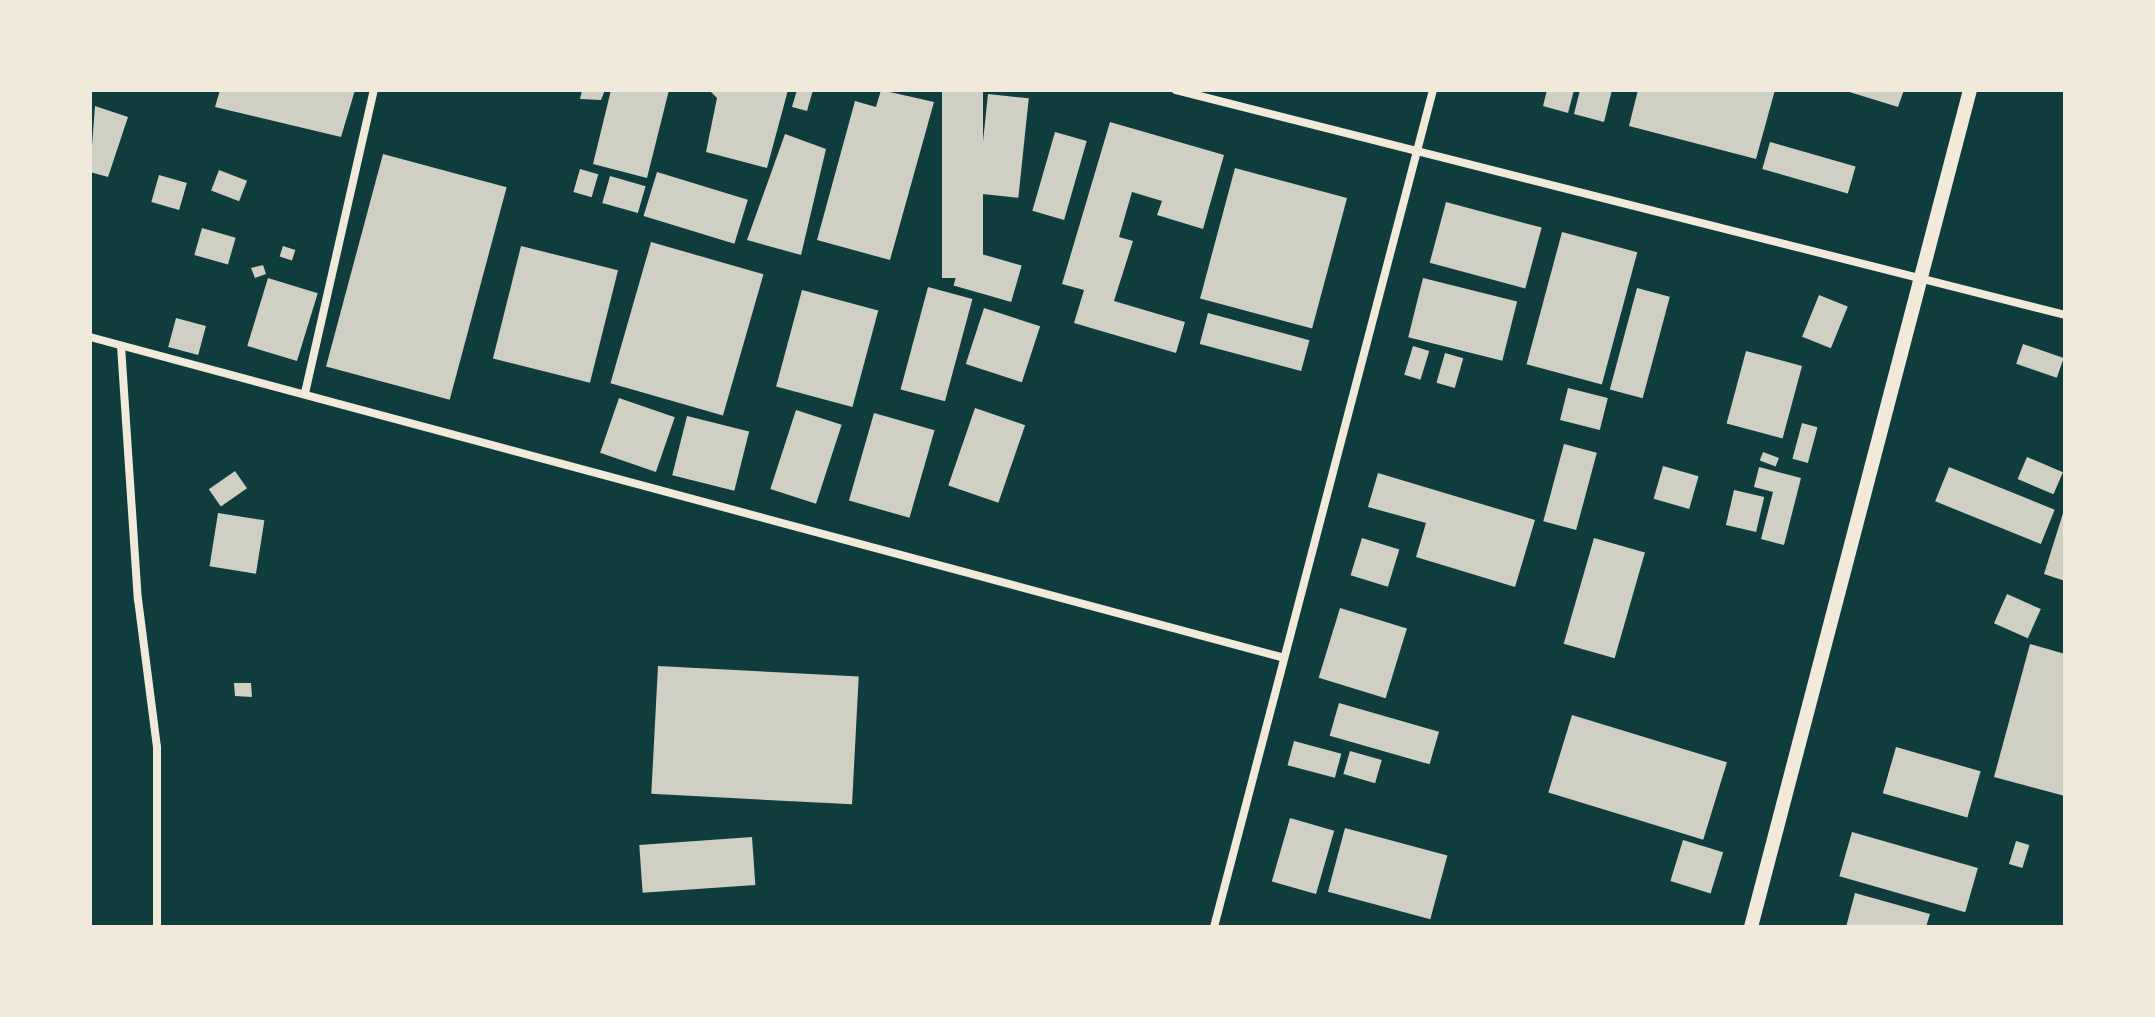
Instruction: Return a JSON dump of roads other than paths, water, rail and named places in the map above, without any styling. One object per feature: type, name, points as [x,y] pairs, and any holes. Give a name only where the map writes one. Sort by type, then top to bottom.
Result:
[{"type":"street","points":[[305,393],[374,90]]},
{"type":"street","points":[[1176,90],[1418,148],[2065,315]]},
{"type":"street","points":[[1214,927],[1281,657],[1433,90]]},
{"type":"street","points":[[1751,927],[1970,90]]},
{"type":"street","points":[[90,337],[1281,657]]},
{"type":"street","points":[[121,346],[138,599],[157,747],[157,927]]}]
